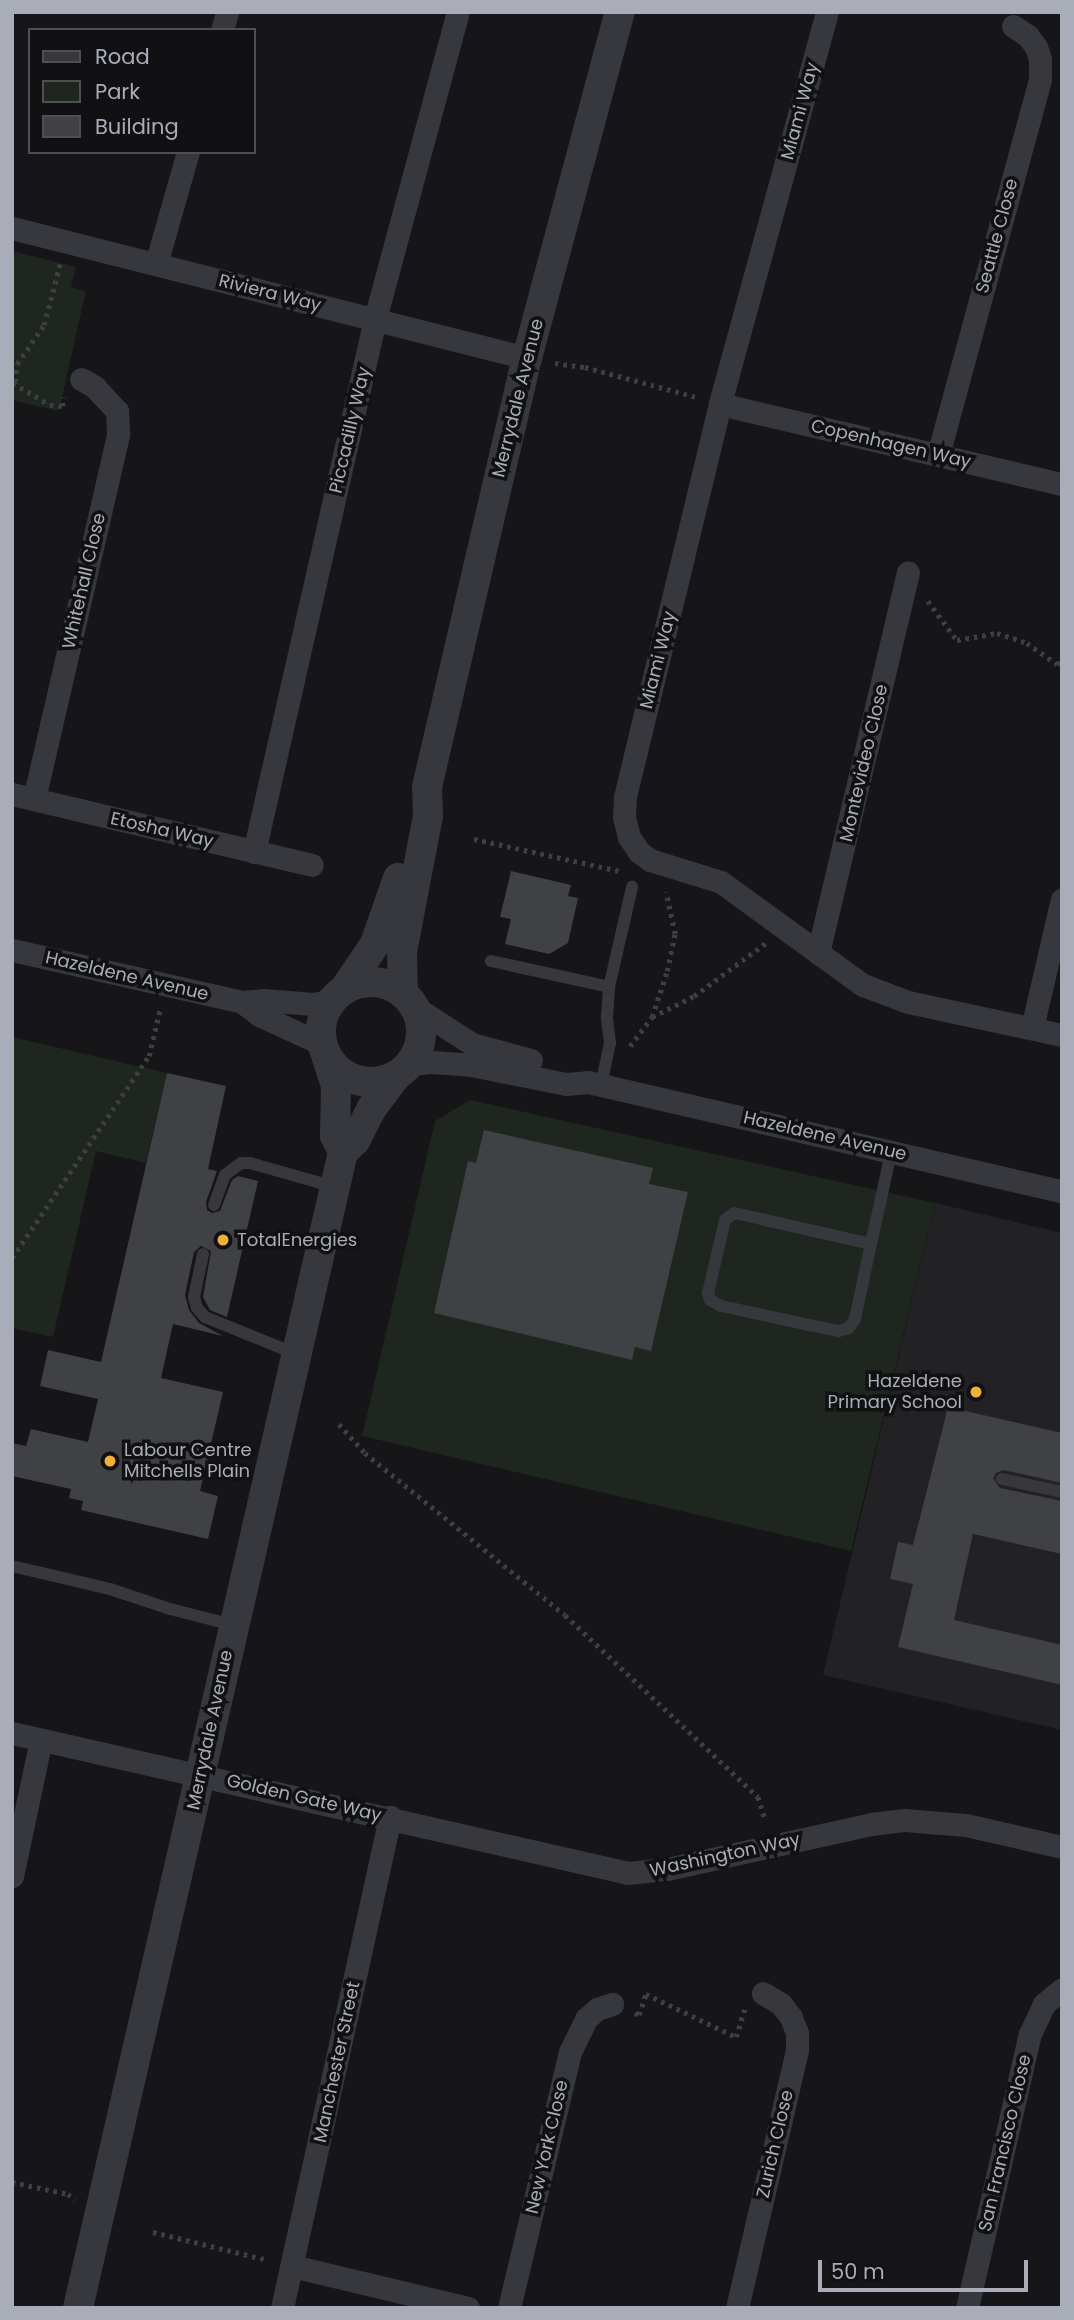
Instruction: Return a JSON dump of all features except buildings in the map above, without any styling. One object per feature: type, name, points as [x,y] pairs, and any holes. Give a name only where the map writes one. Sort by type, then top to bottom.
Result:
[{"type":"street","name":"Piccadilly Way","points":[[254,852],[375,319],[458,12]]},
{"type":"street","name":"Merrydale Avenue","points":[[408,1000],[402,953],[428,816],[427,787],[527,358],[620,12]]},
{"type":"street","name":"Miami Way","points":[[827,12],[720,404],[625,798],[624,817],[629,837],[639,852],[650,860],[721,882],[863,985],[886,996],[1062,1035]]},
{"type":"street","name":"Seattle Close","points":[[937,455],[1040,79],[1040,59],[1036,47],[1028,36],[1013,26]]},
{"type":"street","points":[[156,264],[187,154]]},
{"type":"street","name":"Riviera Way","points":[[12,228],[527,358]]},
{"type":"street","name":"Whitehall Close","points":[[23,797],[118,434],[117,411],[101,392],[74,383]]},
{"type":"street","name":"Copenhagen Way","points":[[720,404],[1062,484]]},
{"type":"street","name":"Montevideo Close","points":[[818,953],[908,573]]},
{"type":"street","name":"Merrydale Avenue","points":[[339,995],[375,944],[387,915],[413,812],[427,787]]},
{"type":"street","name":"Etosha Way","points":[[23,797],[312,865]]},
{"type":"street","points":[[1032,1028],[1062,899]]},
{"type":"street","name":"Hazeldene Avenue","points":[[12,950],[242,1002],[263,1000],[313,1004],[339,995]]},
{"type":"street","points":[[374,982],[408,1000],[419,1020],[421,1036],[403,1070],[383,1081],[352,1079],[325,1051],[321,1029],[324,1013],[339,995],[374,982]]},
{"type":"street","name":"Hazeldene Avenue","points":[[408,1000],[472,1044],[570,1070],[595,1083],[1062,1191]]},
{"type":"street","name":"Hazeldene Avenue","points":[[242,1002],[258,1015],[325,1051]]},
{"type":"street","name":"Merrydale Avenue","points":[[325,1051],[335,1086],[335,1136],[343,1153]]},
{"type":"street","name":"Hazeldene Avenue","points":[[403,1070],[432,1062],[471,1065],[566,1084],[595,1083]]},
{"type":"street","name":"Merrydale Avenue","points":[[78,2308],[343,1153],[355,1141],[368,1115],[403,1070]]},
{"type":"street","name":"Golden Gate Way","points":[[12,1733],[390,1817]]},
{"type":"street","points":[[12,1876],[41,1740]]},
{"type":"street","name":"Washington Way","points":[[390,1817],[628,1873],[667,1869],[871,1824],[904,1820],[966,1825],[1062,1847]]},
{"type":"street","name":"Manchester Street","points":[[282,2308],[390,1817]]},
{"type":"street","name":"San Francisco Close","points":[[967,2308],[1030,2034],[1044,2004],[1062,1989]]},
{"type":"street","name":"Zurich Close","points":[[737,2308],[797,2050],[797,2033],[791,2017],[781,2004],[763,1993]]},
{"type":"street","name":"New York Close","points":[[509,2308],[570,2052],[586,2019],[597,2009],[612,2004]]},
{"type":"street","points":[[292,2266],[468,2308]]},
{"type":"lane","points":[[595,1083],[610,1043],[607,1017],[609,987],[632,887]]},
{"type":"lane","points":[[491,961],[609,987]]},
{"type":"lane","points":[[871,1244],[734,1213],[725,1220],[708,1293],[710,1300],[721,1306],[843,1331],[855,1319],[891,1152]]},
{"type":"lane","points":[[214,1205],[225,1175],[241,1163],[250,1163],[335,1187]]},
{"type":"lane","points":[[203,1254],[194,1297],[197,1308],[205,1317],[296,1354]]},
{"type":"lane","points":[[1002,1479],[1062,1492]]},
{"type":"lane","points":[[12,1566],[110,1589],[170,1609],[233,1625]]},
{"type":"path","points":[[67,241],[44,325],[17,364],[14,383],[50,405],[62,406],[74,383]]},
{"type":"path","points":[[527,358],[585,367],[720,404]]},
{"type":"path","points":[[908,573],[957,640],[997,633],[1027,643],[1057,664],[1062,662]]},
{"type":"path","points":[[474,839],[614,872],[624,871]]},
{"type":"path","points":[[622,1057],[652,1017],[676,934],[664,883]]},
{"type":"path","points":[[652,1017],[695,996],[772,938]]},
{"type":"path","points":[[12,1258],[149,1056],[160,1008]]},
{"type":"path","points":[[339,1424],[365,1453],[565,1615],[758,1797],[773,1846]]},
{"type":"path","points":[[612,2004],[639,2014],[646,1994],[736,2037],[750,1990],[763,1993]]},
{"type":"path","points":[[12,2182],[68,2194],[77,2200]]},
{"type":"path","points":[[153,2232],[292,2266]]},
{"type":"shaded area","name":"Hazeldene Primary School","points":[[935,1203],[1062,1233],[1062,1730],[823,1675]]},
{"type":"green space","points":[[12,251],[76,267],[71,287],[86,291],[59,411],[12,400]]},
{"type":"green space","points":[[12,1037],[167,1073],[146,1163],[96,1151],[53,1337],[12,1328]]},
{"type":"green space","points":[[470,1100],[935,1203],[851,1551],[362,1436],[435,1121]]},
{"type":"place","name":"TotalEnergies","points":[[223,1240]]},
{"type":"place","name":"Hazeldene Primary School","points":[[976,1392]]},
{"type":"place","name":"Labour Centre Mitchells Plain","points":[[110,1461]]}]
